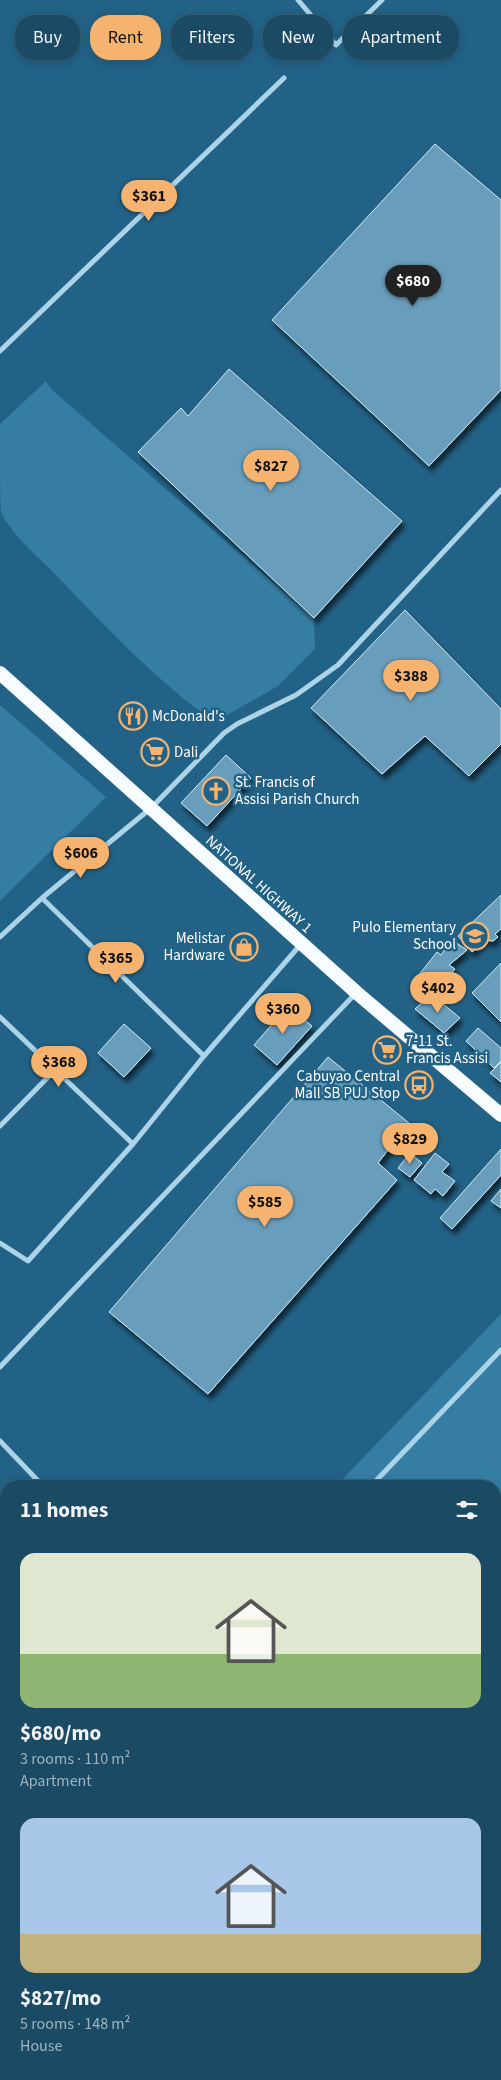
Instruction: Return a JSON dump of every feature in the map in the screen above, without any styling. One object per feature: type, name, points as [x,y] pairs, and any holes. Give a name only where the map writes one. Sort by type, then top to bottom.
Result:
[{"type":"highway","name":"NATIONAL HIGHWAY 1","points":[[0,673],[357,993],[501,1115]]},
{"type":"street","points":[[298,0],[336,45],[382,0]]},
{"type":"street","points":[[0,352],[284,78]]},
{"type":"street","points":[[0,937],[42,898],[150,808],[224,733],[237,724],[296,695],[338,665],[501,490]]},
{"type":"street","points":[[42,898],[204,1056]]},
{"type":"street","points":[[0,1243],[28,1262],[133,1144],[204,1056],[302,944]]},
{"type":"street","points":[[0,1367],[357,993]]},
{"type":"street","points":[[0,1017],[133,1144]]},
{"type":"street","points":[[0,1126],[56,1069]]},
{"type":"street","points":[[377,1480],[501,1350]]},
{"type":"street","points":[[0,1441],[38,1480]]},
{"type":"shaded area","points":[[46,381],[50,388],[314,618],[315,649],[278,686],[215,722],[172,689],[151,670],[11,529],[1,512],[0,424]]},
{"type":"shaded area","points":[[0,705],[106,797],[0,901]]},
{"type":"shaded area","points":[[501,1314],[501,1480],[342,1480]]},
{"type":"building","points":[[435,144],[501,200],[501,390],[429,466],[272,320]]},
{"type":"building","points":[[229,369],[402,521],[314,618],[138,452],[181,408],[188,416]]},
{"type":"building","points":[[405,610],[501,709],[501,744],[469,776],[425,736],[382,774],[311,708]]},
{"type":"building","name":"St. Francis of Assisi Parish Church","points":[[226,755],[251,778],[207,826],[181,803]]},
{"type":"building","points":[[501,895],[501,929],[495,934],[498,937],[493,941],[485,940],[472,952],[458,936]]},
{"type":"building","points":[[452,940],[467,950],[449,965],[455,969],[426,999],[411,985],[437,952],[441,955]]},
{"type":"building","points":[[501,963],[501,1022],[472,993]]},
{"type":"building","points":[[431,994],[460,1018],[444,1033],[415,1009]]},
{"type":"building","points":[[288,1006],[312,1026],[277,1065],[254,1045]]},
{"type":"building","points":[[124,1024],[151,1048],[124,1077],[98,1053]]},
{"type":"building","points":[[478,1028],[501,1048],[501,1061],[494,1068],[466,1041]]},
{"type":"building","points":[[328,1057],[409,1123],[378,1163],[397,1180],[208,1394],[109,1312]]},
{"type":"building","points":[[501,1062],[501,1082],[490,1073]]},
{"type":"building","points":[[501,1149],[501,1175],[452,1229],[440,1218]]},
{"type":"building","points":[[410,1153],[422,1163],[410,1177],[398,1168]]},
{"type":"building","points":[[435,1153],[449,1164],[442,1172],[455,1181],[443,1196],[435,1189],[431,1194],[414,1180]]},
{"type":"building","points":[[501,1189],[501,1208],[491,1201]]},
{"type":"place","name":"McDonald's","points":[[133,716]]},
{"type":"place","name":"Dali","points":[[155,752]]},
{"type":"place","name":"St. Francis of Assisi Parish Church","points":[[216,791]]},
{"type":"place","name":"Pulo Elementary School","points":[[475,936]]},
{"type":"place","name":"Melistar Hardware","points":[[244,947]]},
{"type":"place","name":"7-11 St. Francis Assisi","points":[[387,1050]]},
{"type":"place","name":"Cabuyao Central Mall SB PUJ Stop","points":[[419,1085]]}]
